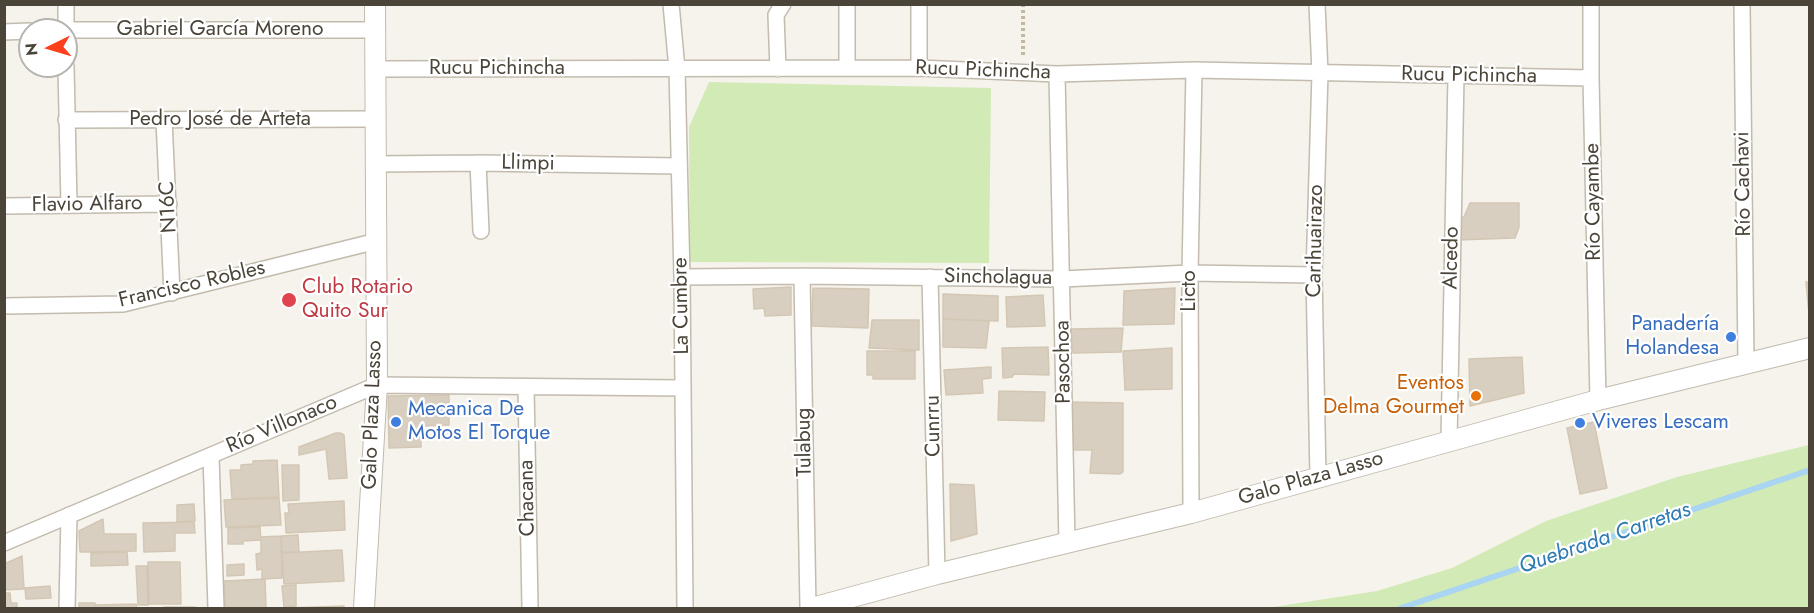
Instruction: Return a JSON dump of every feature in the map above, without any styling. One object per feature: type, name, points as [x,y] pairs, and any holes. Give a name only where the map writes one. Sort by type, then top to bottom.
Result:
[{"type":"street","name":"Galo Plaza Lasso","points":[[364,609],[377,384],[375,4]]},
{"type":"street","name":"La Cumbre","points":[[671,4],[677,69],[682,277],[685,609]]},
{"type":"street","points":[[778,69],[776,15],[783,4]]},
{"type":"street","points":[[847,4],[847,68]]},
{"type":"street","points":[[919,68],[920,4]]},
{"type":"street","name":"Carihuairazo","points":[[1317,4],[1320,73],[1314,275],[1318,477]]},
{"type":"street","name":"Río Cayambe","points":[[1591,4],[1598,400]]},
{"type":"street","name":"Río Cachavi","points":[[1742,4],[1746,363]]},
{"type":"street","name":"Gabriel García Moreno","points":[[78,30],[375,30]]},
{"type":"street","name":"Rucu Pichincha","points":[[375,69],[919,68],[1057,74],[1194,70],[1591,78]]},
{"type":"street","name":"Licto","points":[[1191,513],[1190,273],[1194,70]]},
{"type":"street","name":"Pasochoa","points":[[1057,74],[1067,543]]},
{"type":"street","name":"Alcedo","points":[[1449,441],[1456,75]]},
{"type":"street","points":[[66,78],[69,205]]},
{"type":"street","name":"Pedro José de Arteta","points":[[66,120],[374,119]]},
{"type":"street","name":"N16C","points":[[164,120],[172,293]]},
{"type":"street","points":[[478,163],[481,231]]},
{"type":"street","name":"Llimpi","points":[[376,164],[679,166]]},
{"type":"street","name":"Flavio Alfaro","points":[[4,206],[169,204]]},
{"type":"street","name":"Francisco Robles","points":[[4,306],[123,304],[377,241]]},
{"type":"street","name":"Sincholagua","points":[[682,277],[1062,279],[1190,273],[1314,275]]},
{"type":"street","name":"Tulabug","points":[[802,276],[810,609]]},
{"type":"street","name":"Cunrru","points":[[930,278],[937,574]]},
{"type":"street","name":"Galo Plaza Lasso","points":[[810,609],[937,574],[1191,513],[1598,400],[1809,348]]},
{"type":"street","name":"Río Villonaco","points":[[4,543],[377,384],[683,388]]},
{"type":"street","name":"Chacana","points":[[526,387],[530,609]]},
{"type":"street","points":[[211,456],[216,609]]},
{"type":"street","points":[[67,609],[69,515]]},
{"type":"path","points":[[1023,4],[1023,73]]},
{"type":"green space","points":[[709,82],[991,88],[989,263],[690,262],[689,127]]},
{"type":"green space","points":[[1809,445],[1809,608],[1267,608],[1377,591],[1452,568],[1546,521],[1677,477]]},
{"type":"building","points":[[1470,203],[1519,203],[1519,227],[1515,238],[1457,240],[1457,218],[1464,217]]},
{"type":"building","points":[[1806,282],[1810,282],[1810,314],[1809,314]]},
{"type":"building","points":[[791,287],[791,315],[765,316],[764,308],[754,309],[753,289]]},
{"type":"building","points":[[813,288],[869,289],[868,328],[812,326]]},
{"type":"building","points":[[1175,288],[1174,324],[1123,325],[1124,291]]},
{"type":"building","points":[[943,294],[998,296],[998,321],[943,319]]},
{"type":"building","points":[[1043,295],[1045,326],[1007,327],[1006,297]]},
{"type":"building","points":[[943,319],[989,321],[986,348],[943,347]]},
{"type":"building","points":[[872,320],[919,320],[919,350],[869,348]]},
{"type":"building","points":[[1123,328],[1121,352],[1073,353],[1071,329]]},
{"type":"building","points":[[1048,347],[1049,375],[1014,374],[1012,377],[1003,378],[1002,348]]},
{"type":"building","points":[[1172,348],[1172,389],[1125,390],[1123,351]]},
{"type":"building","points":[[867,351],[915,351],[915,379],[873,379],[873,375],[867,375]]},
{"type":"building","points":[[1522,357],[1524,393],[1470,406],[1469,359]]},
{"type":"building","points":[[991,367],[991,378],[982,379],[983,393],[946,395],[944,370]]},
{"type":"building","points":[[999,391],[1045,392],[1044,421],[998,420]]},
{"type":"building","points":[[449,395],[449,425],[421,426],[421,447],[389,448],[388,396]]},
{"type":"building","points":[[1069,402],[1123,403],[1123,472],[1120,474],[1090,473],[1092,450],[1069,450]]},
{"type":"building","points":[[1594,422],[1607,488],[1580,494],[1567,428]]},
{"type":"building","points":[[336,433],[344,435],[347,478],[329,479],[326,449],[299,455],[299,447]]},
{"type":"building","points":[[277,460],[279,497],[232,499],[230,470],[241,470],[241,465],[253,464],[253,461]]},
{"type":"building","points":[[282,465],[299,465],[299,500],[283,501]]},
{"type":"building","points":[[950,484],[974,485],[977,534],[951,541]]},
{"type":"building","points":[[279,498],[281,525],[226,527],[224,500]]},
{"type":"building","points":[[344,501],[345,530],[286,533],[285,513],[289,513],[288,504]]},
{"type":"building","points":[[194,504],[195,521],[177,522],[177,505]]},
{"type":"building","points":[[103,519],[104,534],[136,534],[136,551],[80,552],[79,531]]},
{"type":"building","points":[[194,522],[195,533],[175,533],[175,551],[144,552],[143,523]]},
{"type":"building","points":[[260,527],[261,540],[243,541],[243,544],[228,544],[228,528]]},
{"type":"building","points":[[298,535],[299,552],[282,552],[281,536]]},
{"type":"building","points":[[281,536],[282,578],[262,579],[262,569],[257,570],[256,554],[261,553],[261,537]]},
{"type":"building","points":[[342,550],[344,581],[284,584],[282,553]]},
{"type":"building","points":[[127,552],[128,565],[91,566],[91,553]]},
{"type":"building","points":[[22,556],[24,589],[4,590],[4,564]]},
{"type":"building","points":[[148,562],[180,562],[181,604],[149,604]]},
{"type":"building","points":[[244,564],[244,575],[227,576],[227,565]]},
{"type":"building","points":[[136,566],[147,566],[148,605],[138,605]]},
{"type":"building","points":[[265,579],[266,608],[225,608],[224,581]]},
{"type":"building","points":[[296,585],[296,606],[284,607],[282,586]]},
{"type":"building","points":[[50,586],[51,598],[26,599],[25,588]]},
{"type":"building","points":[[4,593],[10,593],[11,603],[17,603],[17,608],[4,608]]},
{"type":"building","points":[[79,603],[95,603],[95,608],[79,608]]},
{"type":"building","points":[[136,604],[137,608],[95,608],[95,605]]},
{"type":"building","points":[[344,606],[344,608],[287,608]]},
{"type":"building","points":[[195,607],[195,608],[164,608]]},
{"type":"waterway","name":"Quebrada Carretas","points":[[1401,608],[1810,470]]},
{"type":"place","name":"Club Rotario Quito Sur","points":[[289,300]]},
{"type":"place","name":"Panadería Holandesa","points":[[1731,337]]},
{"type":"place","name":"Eventos Delma Gourmet","points":[[1476,396]]},
{"type":"place","name":"Mecanica De Motos El Torque","points":[[396,422]]},
{"type":"place","name":"Viveres Lescam","points":[[1580,423]]}]
